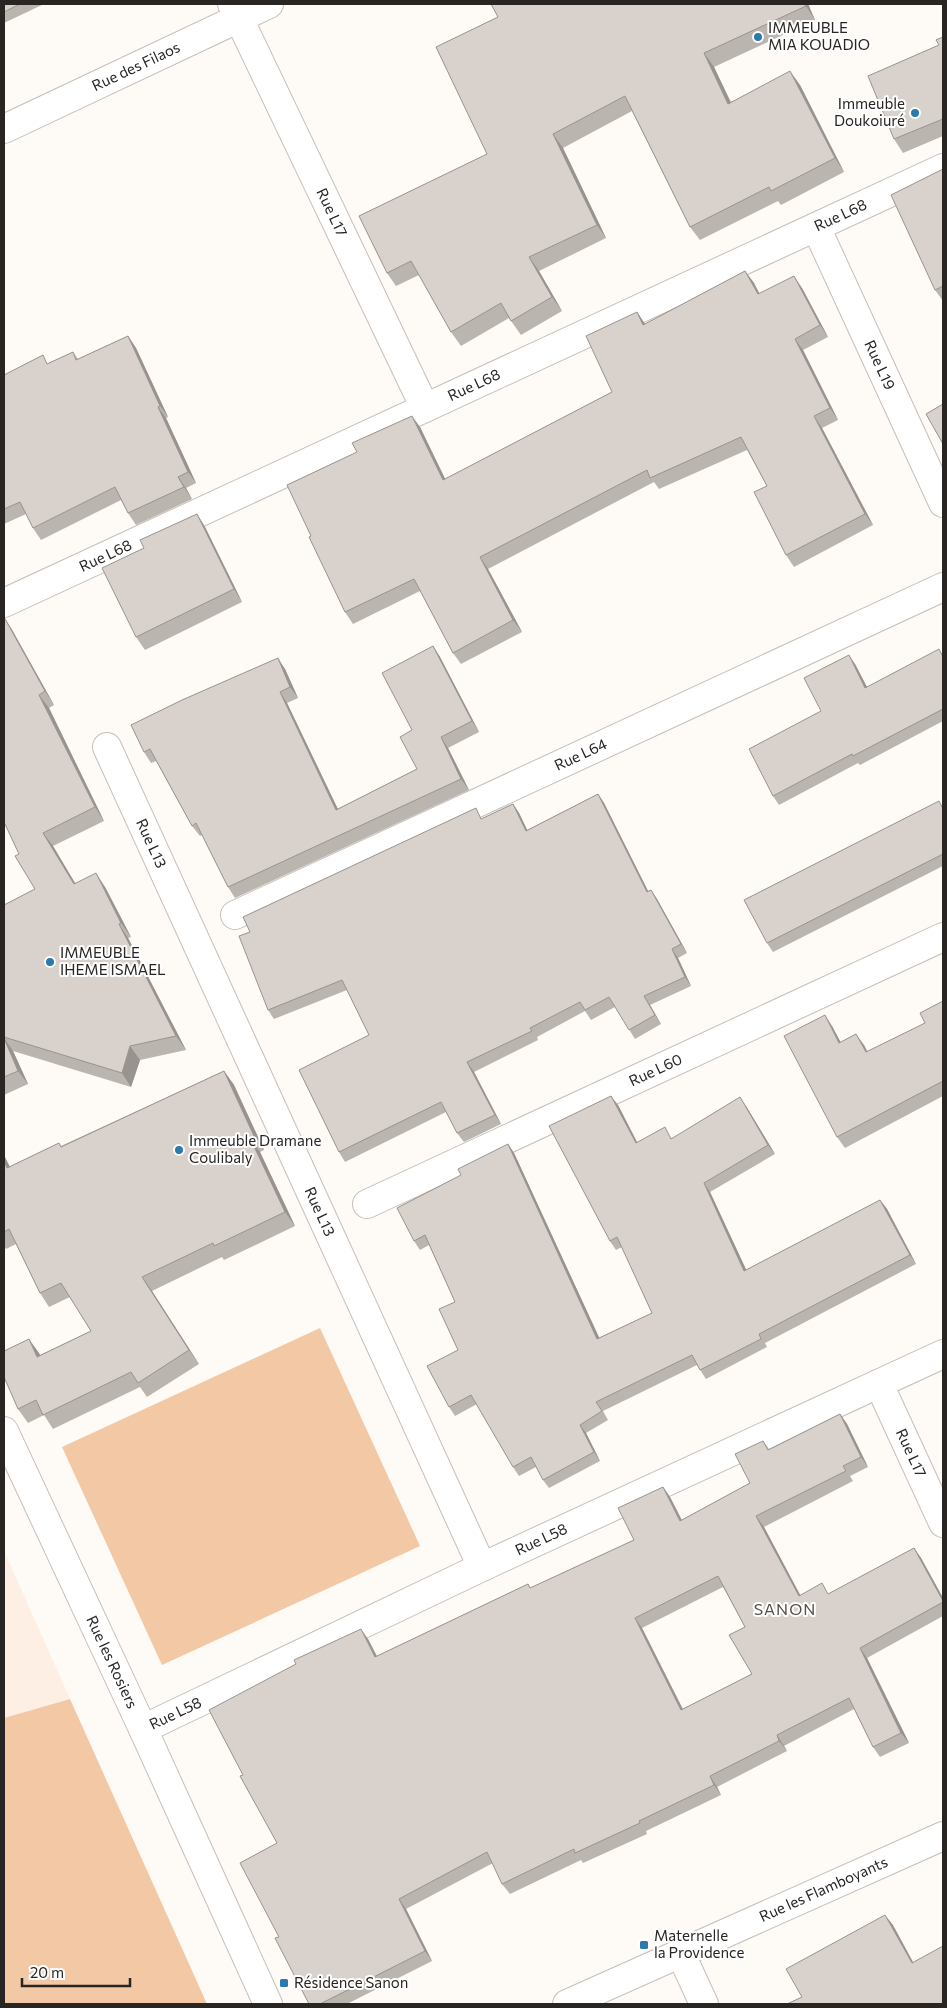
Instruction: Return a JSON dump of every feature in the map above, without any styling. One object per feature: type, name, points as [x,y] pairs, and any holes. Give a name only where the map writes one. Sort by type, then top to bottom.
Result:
[{"type":"street","name":"Rue des Filaos","points":[[4,129],[235,11],[269,4]]},
{"type":"street","name":"Rue L17","points":[[235,11],[425,408]]},
{"type":"street","name":"Rue L68","points":[[4,603],[943,168]]},
{"type":"street","name":"Rue L19","points":[[816,227],[943,503]]},
{"type":"street","name":"Rue L64","points":[[235,915],[935,591]]},
{"type":"street","name":"Rue L13","points":[[107,747],[482,1568]]},
{"type":"street","name":"Rue L60","points":[[367,1204],[943,937]]},
{"type":"street","name":"Rue L58","points":[[143,1728],[943,1354]]},
{"type":"street","name":"Rue L17","points":[[879,1384],[943,1523]]},
{"type":"street","name":"Rue les Rosiers","points":[[4,1431],[143,1728],[268,2004]]},
{"type":"street","name":"Rue les Flamboyants","points":[[567,2004],[943,1836]]},
{"type":"street","points":[[680,1952],[704,2004]]},
{"type":"shaded area","points":[[320,1328],[420,1546],[162,1665],[62,1447]]},
{"type":"shaded area","points":[[4,1551],[70,1699],[4,1718]]},
{"type":"shaded area","points":[[70,1699],[207,2004],[4,2004],[4,1718]]},
{"type":"building","points":[[4,4],[20,4],[4,12]]},
{"type":"building","points":[[491,4],[804,4],[806,6],[704,53],[728,104],[790,71],[835,158],[771,191],[769,187],[690,227],[625,96],[553,134],[597,225],[529,257],[552,297],[511,321],[501,303],[451,332],[411,261],[387,273],[359,216],[487,154],[436,47],[498,17]]},
{"type":"building","name":"Immeuble Doukoiuré","points":[[943,37],[943,119],[894,139],[868,76],[939,45],[936,40]]},
{"type":"building","points":[[943,169],[943,286],[935,290],[891,195]]},
{"type":"building","points":[[745,271],[758,294],[794,276],[820,325],[795,339],[830,408],[814,416],[865,514],[786,555],[754,492],[767,486],[741,437],[650,478],[647,470],[480,557],[513,620],[453,653],[414,579],[345,612],[309,537],[311,536],[287,485],[357,452],[352,443],[412,416],[443,480],[612,392],[586,336],[637,312],[643,325]]},
{"type":"building","points":[[128,336],[188,472],[178,477],[184,487],[128,513],[115,487],[33,528],[20,502],[4,509],[4,375],[43,355],[47,364],[73,352],[76,360]]},
{"type":"building","points":[[943,404],[943,444],[926,414]]},
{"type":"building","points":[[197,514],[234,589],[136,637],[102,568],[144,548],[140,540]]},
{"type":"building","points":[[4,617],[45,691],[39,695],[95,807],[43,833],[74,884],[96,873],[121,923],[119,924],[176,1036],[130,1046],[122,1073],[4,1037],[4,905],[35,889],[15,856],[19,854],[4,822]]},
{"type":"building","points":[[433,646],[472,721],[441,737],[461,779],[228,887],[196,823],[192,826],[150,749],[144,752],[131,725],[182,700],[278,658],[290,687],[280,692],[336,810],[417,769],[400,737],[412,730],[382,673]]},
{"type":"building","points":[[939,649],[943,657],[943,709],[773,796],[749,749],[821,711],[804,678],[849,655],[865,688]]},
{"type":"building","points":[[598,794],[647,892],[651,890],[681,944],[672,949],[685,977],[644,996],[655,1015],[629,1030],[609,997],[585,1010],[580,1002],[530,1028],[532,1031],[467,1062],[495,1115],[457,1133],[441,1102],[339,1152],[299,1070],[369,1035],[342,980],[268,1010],[239,936],[250,932],[243,917],[476,808],[481,819],[513,804],[526,831]]},
{"type":"building","points":[[939,801],[943,809],[943,854],[767,943],[744,900]]},
{"type":"building","points":[[943,1001],[943,1081],[837,1137],[784,1036],[825,1015],[839,1043],[856,1034],[866,1052],[925,1023],[920,1013]]},
{"type":"building","points":[[4,1038],[18,1071],[4,1077]]},
{"type":"building","points":[[224,1071],[254,1136],[250,1138],[285,1212],[214,1246],[213,1243],[142,1277],[189,1350],[138,1383],[131,1372],[43,1415],[36,1400],[18,1409],[4,1377],[4,1351],[29,1339],[37,1357],[91,1331],[61,1283],[40,1293],[9,1229],[4,1232],[4,1161],[7,1168],[59,1143],[61,1147]]},
{"type":"building","points":[[611,1096],[636,1143],[665,1127],[671,1139],[740,1097],[768,1145],[704,1183],[744,1271],[880,1200],[910,1255],[759,1334],[761,1339],[700,1370],[692,1355],[596,1402],[602,1411],[580,1425],[594,1452],[543,1480],[531,1457],[513,1467],[471,1395],[449,1407],[427,1366],[458,1350],[439,1309],[455,1302],[425,1235],[414,1241],[397,1208],[461,1175],[458,1169],[508,1144],[597,1339],[652,1313],[617,1237],[610,1241],[549,1126]]},
{"type":"building","points":[[840,1414],[861,1457],[843,1466],[846,1471],[756,1516],[799,1596],[822,1583],[828,1594],[914,1548],[943,1601],[860,1648],[901,1733],[873,1747],[849,1698],[777,1735],[779,1741],[710,1776],[714,1785],[639,1821],[640,1823],[575,1853],[574,1849],[502,1884],[487,1852],[399,1899],[425,1951],[320,2004],[309,2004],[275,1938],[279,1937],[240,1863],[277,1843],[240,1776],[243,1775],[209,1710],[296,1664],[294,1660],[361,1629],[375,1657],[528,1584],[530,1588],[634,1540],[618,1508],[663,1487],[680,1521],[750,1483],[735,1454],[763,1441],[768,1450]],"holes":[[[718,1576],[745,1627],[729,1635],[752,1674],[681,1710],[635,1618]]]},
{"type":"building","points":[[885,1915],[912,1963],[943,1946],[943,2004],[787,2004],[802,1997],[786,1969]]},
{"type":"place","name":"IMMEUBLE MIA KOUADIO","points":[[758,37]]},
{"type":"place","name":"Immeuble Doukoiuré","points":[[915,113]]},
{"type":"place","name":"IMMEUBLE IHEME ISMAEL","points":[[50,962]]},
{"type":"place","name":"Immeuble Dramane Coulibaly","points":[[179,1150]]},
{"type":"place","name":"Maternelle la Providence","points":[[644,1945]]},
{"type":"place","name":"Résidence Sanon","points":[[284,1983]]},
{"type":"district","name":"SANON","points":[[785,1609]]}]
